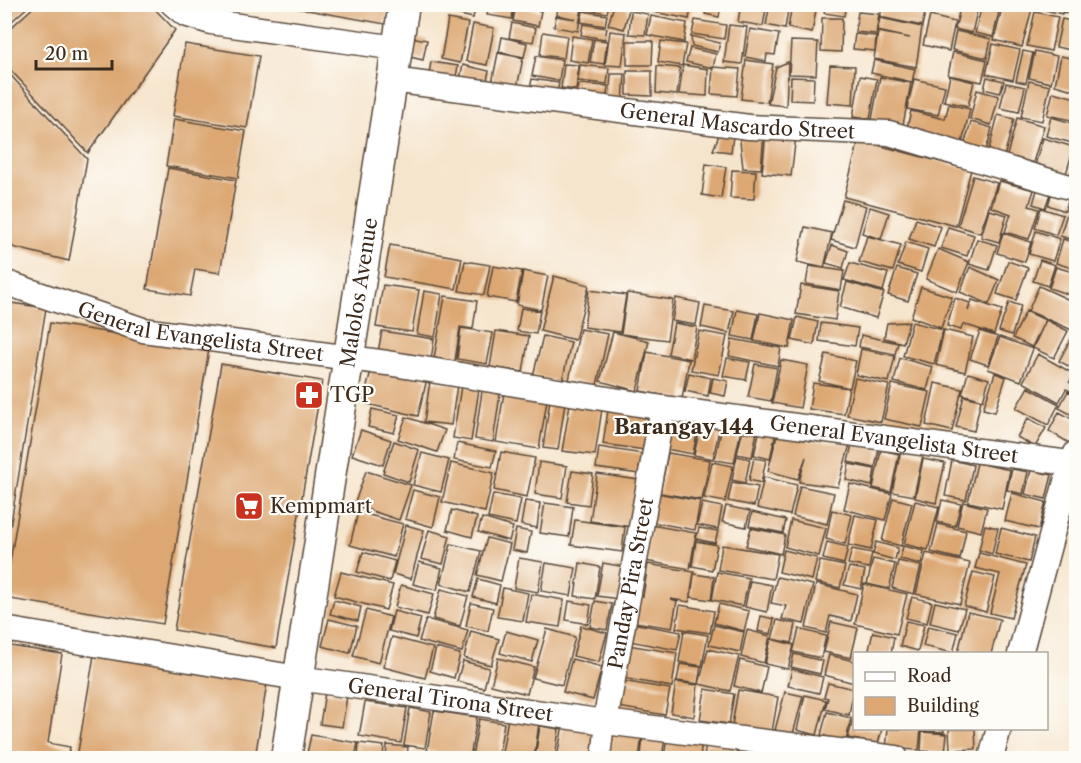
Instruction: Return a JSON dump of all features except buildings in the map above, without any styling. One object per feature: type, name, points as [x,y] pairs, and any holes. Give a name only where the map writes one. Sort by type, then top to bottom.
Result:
[{"type":"street","points":[[173,4],[185,14],[211,22],[397,48]]},
{"type":"street","name":"Malolos Avenue","points":[[286,759],[404,4]]},
{"type":"street","name":"General Mascardo Street","points":[[392,80],[749,127],[889,134],[1077,189]]},
{"type":"street","name":"General Evangelista Street","points":[[4,282],[143,330],[387,363],[663,408],[1075,460]]},
{"type":"street","name":"Panday Pira Street","points":[[601,759],[605,722],[663,408]]},
{"type":"street","points":[[1021,652],[1075,460]]},
{"type":"street","name":"General Tirona Street","points":[[4,630],[298,678],[605,722],[896,759]]},
{"type":"street","points":[[991,759],[999,730]]},
{"type":"place","name":"TGP","points":[[309,395]]},
{"type":"place","name":"Kempmart","points":[[249,506]]},
{"type":"district","name":"Barangay 144","points":[[684,426]]}]
